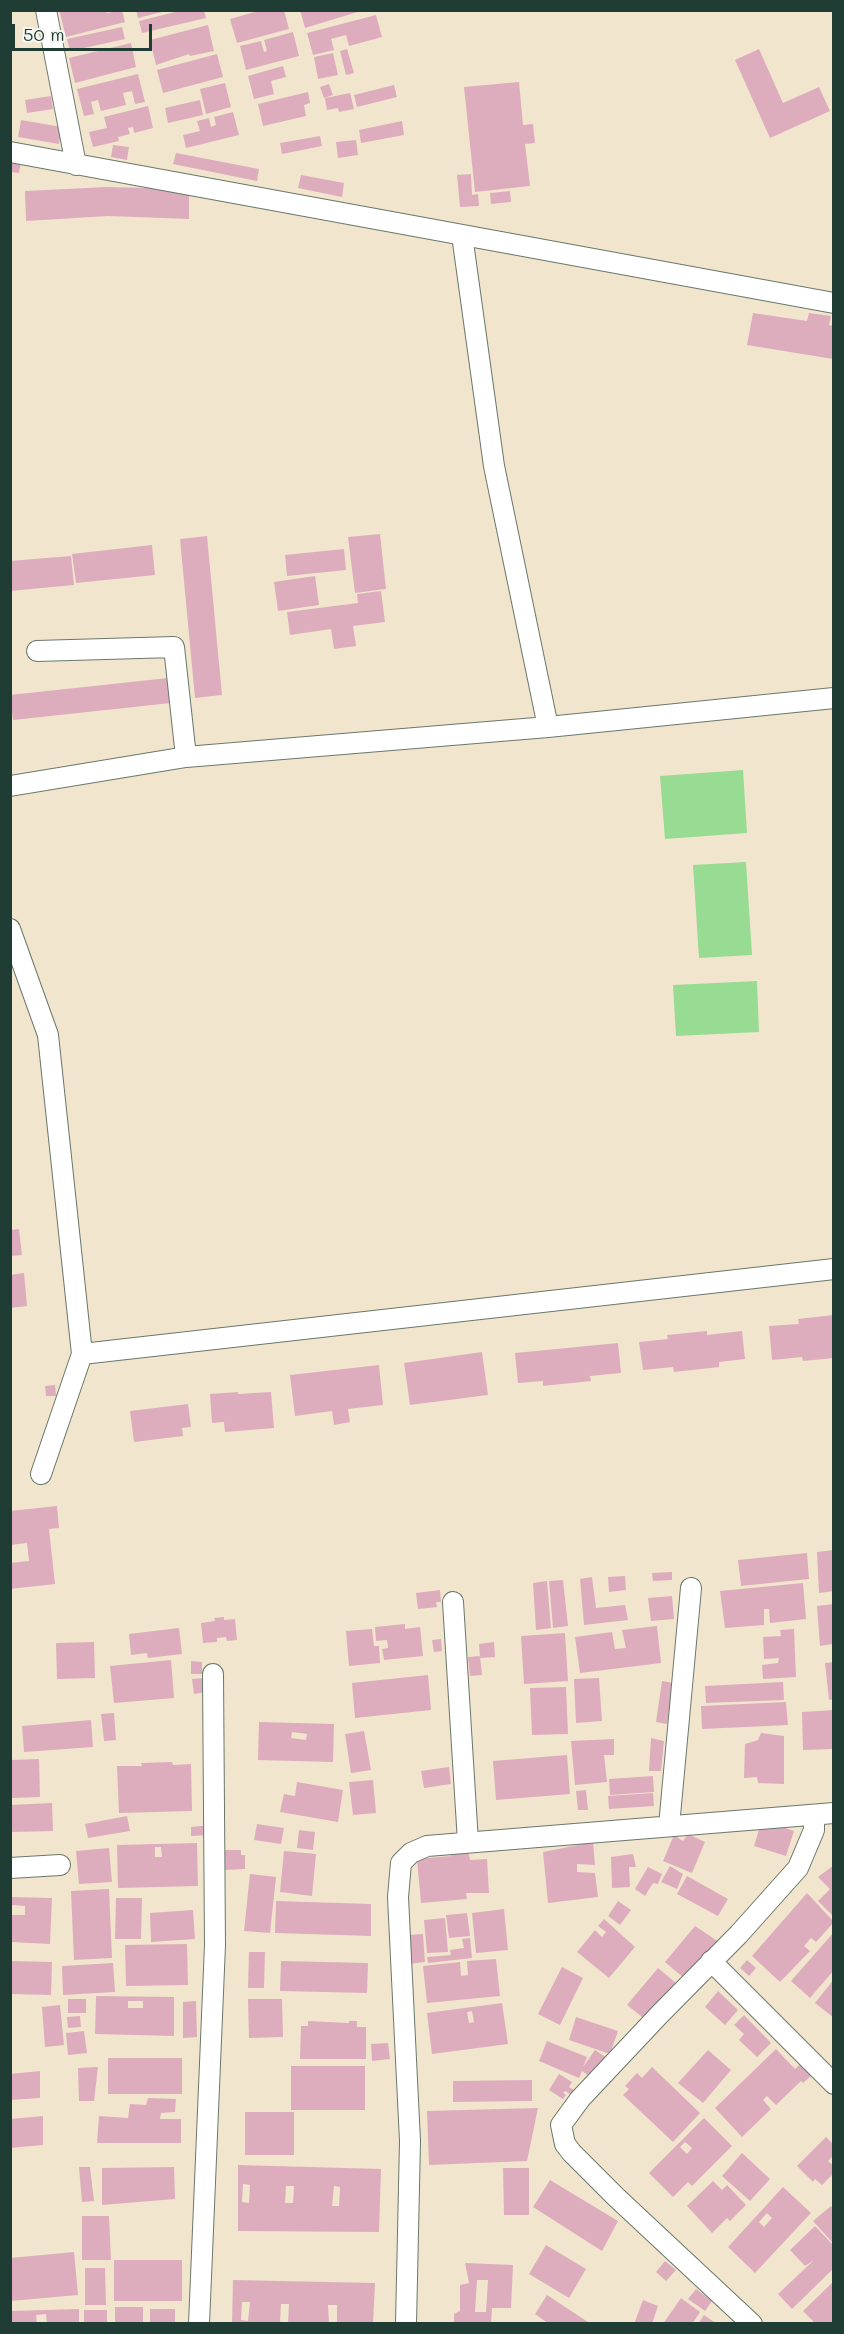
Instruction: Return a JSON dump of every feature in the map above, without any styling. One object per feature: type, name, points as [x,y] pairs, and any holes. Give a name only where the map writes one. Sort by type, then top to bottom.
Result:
[{"type":"street","points":[[46,10],[76,165]]},
{"type":"street","points":[[10,152],[834,303]]},
{"type":"street","points":[[462,235],[494,466],[548,728]]},
{"type":"street","points":[[37,651],[174,646],[186,757]]},
{"type":"street","points":[[10,786],[186,757],[548,728],[834,698]]},
{"type":"street","points":[[10,929],[48,1035],[82,1354],[40,1474]]},
{"type":"street","points":[[82,1354],[834,1269]]},
{"type":"street","points":[[669,1826],[691,1588]]},
{"type":"street","points":[[453,1602],[468,1842]]},
{"type":"street","points":[[199,2324],[215,1945],[213,1674]]},
{"type":"street","points":[[406,2324],[410,2141],[398,1897],[401,1863],[411,1853],[427,1846],[824,1814]]},
{"type":"street","points":[[752,2324],[572,2153],[565,2144],[561,2125],[580,2099],[798,1868],[814,1830],[824,1814]]},
{"type":"street","points":[[10,1868],[60,1865]]},
{"type":"street","points":[[711,1961],[834,2084]]},
{"type":"green space","points":[[743,770],[747,833],[665,839],[660,776]]},
{"type":"green space","points":[[746,862],[752,955],[699,958],[693,865]]},
{"type":"green space","points":[[757,981],[759,1032],[676,1036],[673,985]]},
{"type":"building","points":[[59,10],[106,10],[107,13],[122,10],[125,22],[66,37]]},
{"type":"building","points":[[136,10],[166,10],[166,11],[138,18]]},
{"type":"building","points":[[183,10],[204,10],[206,18],[142,33],[139,21]]},
{"type":"building","points":[[262,10],[284,10],[289,29],[237,43],[230,19]]},
{"type":"building","points":[[300,10],[361,10],[361,11],[305,28]]},
{"type":"building","points":[[376,15],[382,37],[349,46],[346,35],[331,39],[334,50],[313,55],[307,33]]},
{"type":"building","points":[[208,25],[214,51],[190,56],[189,54],[156,65],[150,40]]},
{"type":"building","points":[[122,27],[125,39],[70,51],[67,39]]},
{"type":"building","points":[[293,32],[299,56],[246,70],[240,46],[261,41],[264,52],[267,51],[264,40]]},
{"type":"building","points":[[131,43],[136,67],[75,83],[69,58]]},
{"type":"building","points":[[347,49],[354,73],[346,75],[340,51]]},
{"type":"building","points":[[759,49],[783,103],[819,87],[830,111],[770,138],[735,60]]},
{"type":"building","points":[[333,53],[338,75],[318,79],[314,57]]},
{"type":"building","points":[[217,54],[223,77],[163,93],[157,70]]},
{"type":"building","points":[[283,66],[286,77],[271,81],[274,94],[254,99],[248,76]]},
{"type":"building","points":[[138,74],[145,102],[135,104],[132,91],[123,93],[126,105],[101,111],[98,100],[91,102],[94,114],[84,116],[77,89]]},
{"type":"building","points":[[519,82],[523,125],[533,124],[535,143],[525,144],[530,186],[475,192],[464,87]]},
{"type":"building","points":[[225,83],[231,107],[206,114],[200,89]]},
{"type":"building","points":[[329,84],[333,95],[324,98],[320,87]]},
{"type":"building","points":[[394,85],[397,97],[357,107],[354,95]]},
{"type":"building","points":[[308,92],[310,103],[304,105],[306,116],[263,126],[258,104]]},
{"type":"building","points":[[350,93],[354,109],[339,112],[338,108],[327,110],[325,98]]},
{"type":"building","points":[[51,96],[53,109],[27,113],[25,100]]},
{"type":"building","points":[[200,100],[203,115],[168,123],[165,108]]},
{"type":"building","points":[[148,106],[153,128],[134,133],[133,127],[128,128],[130,134],[118,137],[119,141],[93,147],[89,132],[107,128],[104,117]]},
{"type":"building","points":[[233,112],[239,135],[186,148],[183,135],[200,131],[197,121],[209,118],[211,127],[216,125],[214,117]]},
{"type":"building","points":[[21,120],[62,127],[59,144],[18,137]]},
{"type":"building","points":[[402,121],[404,135],[361,143],[359,130]]},
{"type":"building","points":[[320,136],[322,146],[282,154],[280,143]]},
{"type":"building","points":[[356,140],[358,155],[338,158],[336,142]]},
{"type":"building","points":[[113,145],[129,147],[127,160],[111,157]]},
{"type":"building","points":[[176,153],[259,169],[257,181],[173,164]]},
{"type":"building","points":[[10,160],[21,162],[19,173],[10,172]]},
{"type":"building","points":[[471,174],[472,195],[478,194],[479,206],[460,207],[457,175]]},
{"type":"building","points":[[301,175],[344,183],[342,197],[298,188]]},
{"type":"building","points":[[107,187],[189,189],[189,219],[108,216],[26,221],[25,191]]},
{"type":"building","points":[[510,191],[511,202],[491,204],[490,193]]},
{"type":"building","points":[[753,313],[807,321],[809,313],[831,316],[829,325],[834,326],[833,359],[747,345]]},
{"type":"building","points":[[380,534],[386,589],[355,593],[348,537]]},
{"type":"building","points":[[207,536],[222,695],[195,698],[180,539]]},
{"type":"building","points":[[152,545],[155,575],[76,583],[72,554]]},
{"type":"building","points":[[344,549],[346,570],[287,576],[285,555]]},
{"type":"building","points":[[71,556],[74,585],[10,591],[10,561]]},
{"type":"building","points":[[315,576],[319,605],[278,611],[274,582]]},
{"type":"building","points":[[381,591],[385,622],[353,626],[356,646],[334,649],[331,629],[290,635],[287,612],[358,603],[357,594]]},
{"type":"building","points":[[168,678],[171,703],[13,720],[10,695]]},
{"type":"building","points":[[19,1229],[22,1255],[10,1256],[10,1230]]},
{"type":"building","points":[[24,1273],[27,1306],[10,1308],[10,1275]]},
{"type":"building","points":[[834,1315],[834,1358],[803,1361],[802,1357],[772,1360],[769,1326],[799,1324],[798,1319]]},
{"type":"building","points":[[707,1331],[707,1335],[742,1331],[745,1359],[719,1362],[719,1367],[674,1372],[673,1367],[643,1370],[639,1342],[668,1339],[667,1335]]},
{"type":"building","points":[[618,1343],[621,1373],[590,1376],[591,1381],[543,1386],[543,1381],[518,1383],[515,1353]]},
{"type":"building","points":[[482,1352],[488,1395],[410,1405],[404,1363]]},
{"type":"building","points":[[379,1365],[383,1405],[348,1409],[350,1422],[334,1425],[332,1411],[295,1416],[290,1375]]},
{"type":"building","points":[[55,1385],[56,1396],[46,1396],[45,1386]]},
{"type":"building","points":[[238,1392],[238,1394],[271,1392],[274,1428],[225,1432],[224,1422],[212,1423],[210,1394]]},
{"type":"building","points":[[188,1404],[191,1427],[182,1428],[183,1436],[134,1442],[130,1411]]},
{"type":"building","points":[[57,1506],[59,1528],[49,1529],[55,1584],[10,1589],[10,1563],[29,1561],[27,1543],[10,1545],[10,1511]]},
{"type":"building","points":[[834,1550],[834,1591],[819,1593],[817,1552]]},
{"type":"building","points":[[807,1553],[809,1579],[741,1586],[738,1560]]},
{"type":"building","points":[[672,1572],[672,1580],[653,1581],[652,1573]]},
{"type":"building","points":[[625,1576],[626,1590],[609,1592],[608,1577]]},
{"type":"building","points":[[592,1577],[596,1608],[625,1605],[628,1620],[584,1625],[580,1579]]},
{"type":"building","points":[[563,1580],[568,1626],[553,1628],[549,1581]]},
{"type":"building","points":[[547,1581],[551,1628],[536,1630],[533,1583]]},
{"type":"building","points":[[803,1583],[806,1619],[770,1623],[769,1609],[764,1609],[764,1625],[725,1628],[720,1591]]},
{"type":"building","points":[[440,1590],[441,1602],[436,1602],[437,1607],[418,1609],[416,1593]]},
{"type":"building","points":[[672,1596],[674,1619],[651,1621],[648,1598]]},
{"type":"building","points":[[834,1604],[834,1641],[832,1644],[820,1646],[817,1606]]},
{"type":"building","points":[[224,1617],[224,1620],[235,1619],[237,1640],[227,1641],[226,1637],[217,1638],[217,1642],[203,1643],[201,1623]]},
{"type":"building","points":[[405,1624],[405,1629],[420,1627],[423,1656],[384,1660],[382,1649],[388,1648],[387,1640],[376,1641],[375,1627]]},
{"type":"building","points":[[657,1626],[661,1663],[580,1673],[575,1637],[612,1632],[615,1649],[626,1648],[622,1630]]},
{"type":"building","points":[[179,1628],[182,1654],[148,1658],[147,1653],[131,1655],[129,1634]]},
{"type":"building","points":[[372,1629],[374,1646],[379,1646],[380,1663],[349,1666],[346,1631]]},
{"type":"building","points":[[794,1629],[796,1677],[763,1679],[762,1665],[778,1663],[779,1658],[764,1659],[763,1637],[781,1636],[780,1630]]},
{"type":"building","points":[[565,1633],[568,1681],[524,1684],[521,1636]]},
{"type":"building","points":[[441,1639],[442,1651],[434,1652],[432,1640]]},
{"type":"building","points":[[94,1642],[95,1678],[57,1679],[56,1643]]},
{"type":"building","points":[[494,1642],[495,1657],[480,1658],[479,1644]]},
{"type":"building","points":[[480,1656],[482,1675],[470,1676],[468,1657]]},
{"type":"building","points":[[171,1660],[174,1698],[114,1703],[110,1666]]},
{"type":"building","points":[[191,1661],[202,1662],[202,1674],[191,1674]]},
{"type":"building","points":[[834,1662],[834,1699],[829,1700],[825,1663]]},
{"type":"building","points":[[428,1675],[431,1710],[355,1718],[352,1683]]},
{"type":"building","points":[[205,1678],[206,1692],[194,1694],[192,1679]]},
{"type":"building","points":[[599,1678],[602,1721],[576,1723],[574,1679]]},
{"type":"building","points":[[662,1681],[673,1683],[667,1724],[656,1722]]},
{"type":"building","points":[[783,1682],[784,1700],[706,1703],[705,1686]]},
{"type":"building","points":[[566,1687],[568,1734],[532,1735],[530,1688]]},
{"type":"building","points":[[786,1702],[788,1725],[702,1729],[701,1706]]},
{"type":"building","points":[[834,1710],[834,1749],[803,1750],[802,1712]]},
{"type":"building","points":[[114,1713],[116,1740],[104,1741],[101,1714]]},
{"type":"building","points":[[91,1720],[93,1747],[24,1752],[22,1726]]},
{"type":"building","points":[[259,1722],[334,1724],[333,1762],[258,1760]],"holes":[[[292,1732],[307,1734],[306,1740],[291,1738]]]},
{"type":"building","points":[[364,1731],[371,1770],[351,1773],[345,1734]]},
{"type":"building","points":[[761,1733],[784,1736],[784,1784],[758,1783],[757,1777],[744,1778],[745,1744],[758,1740]]},
{"type":"building","points":[[651,1738],[664,1741],[661,1771],[649,1771]]},
{"type":"building","points":[[614,1739],[614,1755],[604,1755],[607,1782],[575,1785],[571,1741]]},
{"type":"building","points":[[567,1755],[570,1794],[496,1800],[493,1761]]},
{"type":"building","points":[[39,1759],[40,1797],[12,1798],[11,1760]]},
{"type":"building","points":[[172,1762],[173,1765],[191,1764],[192,1811],[119,1813],[117,1766],[142,1766],[141,1763]]},
{"type":"building","points":[[449,1767],[451,1784],[424,1788],[421,1771]]},
{"type":"building","points":[[653,1776],[654,1792],[610,1795],[609,1779]]},
{"type":"building","points":[[373,1780],[376,1813],[353,1815],[349,1782]]},
{"type":"building","points":[[297,1782],[343,1790],[338,1822],[280,1812],[284,1794],[295,1796]]},
{"type":"building","points":[[586,1790],[588,1810],[578,1810],[576,1791]]},
{"type":"building","points":[[653,1793],[654,1806],[609,1809],[608,1796]]},
{"type":"building","points":[[52,1803],[53,1831],[11,1832],[10,1805]]},
{"type":"building","points":[[127,1816],[130,1831],[88,1838],[85,1824]]},
{"type":"building","points":[[762,1820],[794,1831],[786,1856],[754,1846]]},
{"type":"building","points":[[257,1824],[284,1828],[281,1844],[254,1840]]},
{"type":"building","points":[[211,1825],[211,1835],[191,1836],[191,1827]]},
{"type":"building","points":[[299,1830],[315,1832],[313,1850],[297,1848]]},
{"type":"building","points":[[688,1834],[705,1842],[692,1873],[663,1861],[674,1835],[683,1841]]},
{"type":"building","points":[[593,1842],[595,1865],[577,1864],[577,1872],[595,1873],[598,1897],[548,1903],[543,1852]]},
{"type":"building","points":[[197,1843],[198,1886],[118,1888],[117,1845]],"holes":[[[155,1847],[161,1847],[162,1857],[155,1857]]]},
{"type":"building","points":[[109,1848],[112,1882],[79,1884],[76,1851]]},
{"type":"building","points":[[468,1848],[470,1860],[487,1859],[489,1893],[466,1893],[467,1899],[421,1903],[417,1859],[451,1856],[451,1850]]},
{"type":"building","points":[[225,1850],[241,1850],[241,1855],[245,1855],[245,1869],[225,1870]]},
{"type":"building","points":[[284,1851],[316,1854],[312,1896],[280,1892]]},
{"type":"building","points":[[633,1854],[636,1867],[629,1867],[630,1887],[612,1888],[611,1857]]},
{"type":"building","points":[[834,1865],[834,1917],[818,1901],[830,1889],[818,1877]]},
{"type":"building","points":[[670,1866],[683,1874],[677,1889],[661,1882]]},
{"type":"building","points":[[648,1867],[662,1874],[658,1884],[653,1883],[645,1896],[635,1889]]},
{"type":"building","points":[[250,1874],[276,1877],[270,1933],[244,1931]]},
{"type":"building","points":[[687,1876],[728,1899],[718,1916],[677,1894]]},
{"type":"building","points":[[109,1889],[112,1958],[74,1960],[71,1891]]},
{"type":"building","points":[[807,1893],[834,1922],[816,1942],[811,1938],[804,1946],[810,1951],[780,1982],[752,1956]]},
{"type":"building","points":[[12,1897],[52,1898],[50,1944],[11,1942],[12,1915],[25,1915],[25,1906],[12,1905]]},
{"type":"building","points":[[116,1898],[142,1898],[141,1939],[115,1939]]},
{"type":"building","points":[[276,1901],[371,1904],[371,1936],[275,1933]]},
{"type":"building","points":[[618,1901],[631,1910],[620,1925],[608,1916]]},
{"type":"building","points":[[504,1909],[508,1950],[476,1953],[472,1913]]},
{"type":"building","points":[[193,1910],[195,1939],[151,1942],[150,1913]]},
{"type":"building","points":[[467,1913],[470,1936],[449,1938],[446,1915]]},
{"type":"building","points":[[445,1918],[448,1952],[427,1953],[424,1920]]},
{"type":"building","points":[[604,1919],[635,1947],[609,1978],[577,1952],[595,1930],[602,1937],[606,1932],[598,1926]]},
{"type":"building","points":[[695,1926],[719,1942],[685,1979],[665,1962]]},
{"type":"building","points":[[834,1932],[834,1970],[810,1998],[791,1981]]},
{"type":"building","points":[[423,1934],[425,1962],[409,1964],[407,1935]]},
{"type":"building","points":[[470,1938],[472,1958],[428,1963],[427,1957],[451,1955],[450,1950],[464,1948],[462,1939]]},
{"type":"building","points":[[187,1944],[188,1985],[126,1986],[125,1945]]},
{"type":"building","points":[[249,1952],[265,1952],[264,1988],[248,1988]]},
{"type":"building","points":[[496,1959],[500,1996],[427,2003],[423,1966],[460,1962],[461,1976],[468,1975],[467,1961]]},
{"type":"building","points":[[747,1960],[756,1968],[749,1976],[740,1968]]},
{"type":"building","points":[[10,1961],[52,1962],[51,1995],[10,1994]]},
{"type":"building","points":[[281,1961],[368,1963],[367,1993],[280,1991]]},
{"type":"building","points":[[113,1963],[115,1992],[63,1995],[62,1966]]},
{"type":"building","points":[[562,1967],[583,1978],[560,2025],[538,2014]]},
{"type":"building","points":[[658,1968],[676,1983],[646,2020],[627,2005]]},
{"type":"building","points":[[834,1979],[834,2018],[815,2003]]},
{"type":"building","points":[[718,1991],[738,2010],[725,2025],[705,2007]]},
{"type":"building","points":[[96,1996],[174,1997],[174,2036],[95,2034]],"holes":[[[128,2001],[143,2001],[143,2008],[128,2008]]]},
{"type":"building","points":[[68,1999],[86,1999],[86,2013],[68,2013]]},
{"type":"building","points":[[248,1999],[282,1999],[283,2037],[249,2038]]},
{"type":"building","points":[[196,2001],[197,2037],[183,2038],[183,2002]]},
{"type":"building","points":[[502,2003],[508,2044],[432,2054],[427,2013]],"holes":[[[472,2011],[474,2022],[469,2023],[467,2012]]]},
{"type":"building","points":[[60,2005],[64,2045],[45,2047],[42,2007]]},
{"type":"building","points":[[744,2015],[771,2043],[757,2057],[739,2040],[744,2034],[734,2025]]},
{"type":"building","points":[[80,2016],[81,2027],[68,2028],[67,2017]]},
{"type":"building","points":[[576,2017],[618,2031],[610,2054],[569,2040]]},
{"type":"building","points":[[308,2021],[349,2023],[349,2021],[357,2021],[357,2027],[366,2027],[366,2059],[300,2059],[301,2026],[308,2026]]},
{"type":"building","points":[[84,2031],[87,2053],[68,2055],[66,2033]]},
{"type":"building","points":[[547,2041],[587,2057],[583,2067],[595,2050],[607,2058],[592,2078],[582,2071],[579,2078],[539,2061]]},
{"type":"building","points":[[388,2043],[390,2059],[372,2061],[371,2044]]},
{"type":"building","points":[[776,2049],[795,2069],[800,2064],[811,2076],[803,2083],[801,2081],[776,2105],[767,2096],[763,2100],[771,2109],[742,2137],[715,2108]]},
{"type":"building","points":[[708,2050],[731,2070],[703,2103],[678,2083]]},
{"type":"building","points":[[108,2058],[182,2058],[182,2094],[108,2094]]},
{"type":"building","points":[[291,2066],[365,2066],[365,2110],[291,2110]]},
{"type":"building","points":[[98,2067],[94,2101],[79,2101],[78,2068]]},
{"type":"building","points":[[652,2067],[700,2113],[673,2142],[623,2095],[629,2089],[625,2086],[637,2073],[642,2078]]},
{"type":"building","points":[[40,2071],[40,2098],[10,2100],[10,2074]]},
{"type":"building","points":[[559,2074],[572,2082],[569,2087],[574,2090],[572,2095],[565,2091],[563,2093],[566,2095],[563,2099],[549,2090]]},
{"type":"building","points":[[532,2080],[532,2101],[453,2102],[453,2081]]},
{"type":"building","points":[[148,2098],[176,2099],[175,2112],[161,2113],[160,2119],[181,2119],[181,2143],[97,2143],[99,2116],[128,2118],[130,2104],[146,2105]]},
{"type":"building","points":[[538,2108],[527,2161],[429,2165],[427,2111]]},
{"type":"building","points":[[245,2112],[294,2112],[294,2155],[245,2155]]},
{"type":"building","points":[[43,2116],[43,2145],[10,2148],[10,2119]]},
{"type":"building","points":[[704,2118],[732,2146],[692,2186],[688,2182],[673,2197],[649,2173]],"holes":[[[685,2142],[692,2148],[687,2154],[680,2147]]]},
{"type":"building","points":[[826,2137],[834,2145],[834,2155],[828,2161],[834,2166],[834,2173],[822,2185],[815,2179],[813,2182],[797,2166]]},
{"type":"building","points":[[742,2153],[770,2179],[750,2201],[722,2176]]},
{"type":"building","points":[[238,2165],[381,2169],[379,2232],[238,2231]],"holes":[[[243,2184],[250,2185],[249,2203],[242,2202]],[[286,2186],[294,2186],[293,2203],[285,2203]],[[334,2186],[340,2187],[339,2206],[332,2206]]]},
{"type":"building","points":[[79,2167],[90,2167],[94,2201],[82,2202]]},
{"type":"building","points":[[174,2167],[175,2199],[102,2205],[102,2168]]},
{"type":"building","points":[[503,2168],[529,2168],[529,2215],[504,2215]]},
{"type":"building","points":[[550,2180],[618,2221],[602,2251],[533,2207]]},
{"type":"building","points":[[713,2181],[722,2190],[727,2185],[746,2205],[730,2221],[727,2218],[712,2233],[687,2206]]},
{"type":"building","points":[[783,2187],[811,2213],[755,2273],[728,2247]],"holes":[[[767,2213],[772,2218],[764,2227],[759,2222]]]},
{"type":"building","points":[[831,2206],[834,2210],[834,2241],[832,2242],[813,2221]]},
{"type":"building","points":[[82,2216],[109,2216],[111,2260],[82,2260]]},
{"type":"building","points":[[815,2226],[834,2246],[834,2268],[792,2309],[778,2294],[814,2260],[805,2266],[790,2250]]},
{"type":"building","points":[[546,2245],[586,2269],[569,2298],[529,2274]]},
{"type":"building","points":[[74,2252],[78,2295],[10,2301],[10,2258]]},
{"type":"building","points":[[114,2260],[182,2260],[182,2301],[114,2301]]},
{"type":"building","points":[[665,2261],[676,2270],[666,2281],[656,2272]]},
{"type":"building","points":[[465,2263],[513,2265],[511,2308],[492,2308],[491,2324],[454,2324],[454,2314],[460,2311],[460,2285],[469,2283]],"holes":[[[477,2280],[488,2280],[486,2312],[475,2312]]]},
{"type":"building","points":[[85,2268],[105,2268],[106,2305],[85,2305]]},
{"type":"building","points":[[233,2280],[375,2283],[373,2324],[337,2324],[337,2305],[328,2305],[329,2324],[288,2324],[289,2304],[281,2304],[280,2324],[232,2324]],"holes":[[[242,2302],[250,2302],[248,2321],[241,2320]]]},
{"type":"building","points":[[834,2281],[834,2324],[816,2324],[803,2311]]},
{"type":"building","points":[[696,2289],[712,2301],[705,2311],[688,2299]]},
{"type":"building","points":[[547,2295],[591,2324],[549,2324],[535,2314]]},
{"type":"building","points":[[681,2298],[700,2312],[692,2324],[663,2324]]},
{"type":"building","points":[[643,2300],[658,2306],[652,2324],[634,2324]]},
{"type":"building","points":[[115,2307],[143,2307],[143,2324],[115,2324]]},
{"type":"building","points":[[79,2309],[79,2324],[47,2324],[46,2314],[36,2315],[37,2324],[10,2324],[10,2311]]},
{"type":"building","points":[[150,2309],[175,2309],[175,2324],[150,2324]]},
{"type":"building","points":[[84,2310],[107,2310],[107,2324],[84,2324]]},
{"type":"building","points":[[704,2315],[717,2324],[698,2324]]}]
